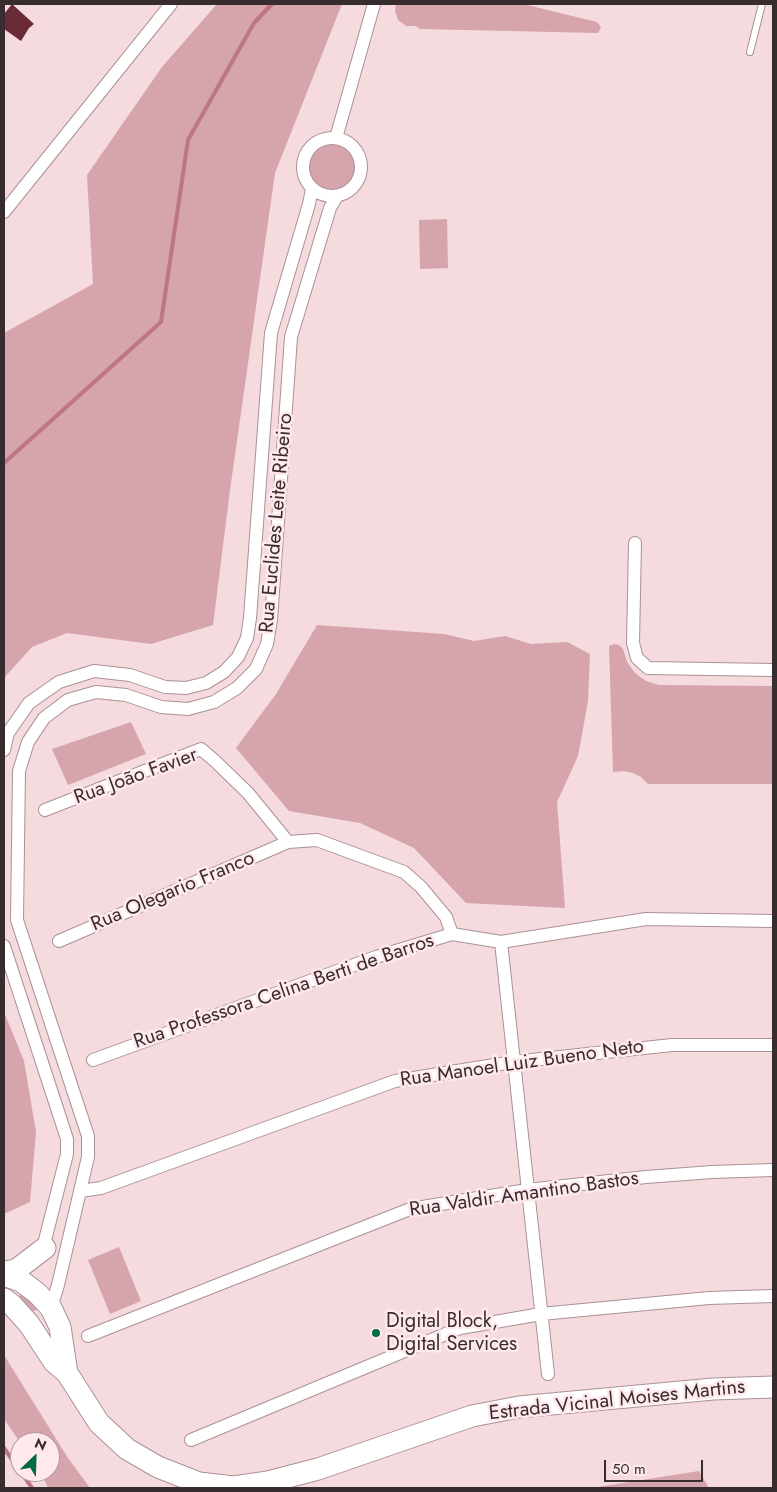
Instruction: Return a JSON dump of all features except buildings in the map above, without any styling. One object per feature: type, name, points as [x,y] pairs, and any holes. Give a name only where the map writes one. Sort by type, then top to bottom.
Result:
[{"type":"main road","points":[[8,1302],[13,1296],[10,1276],[45,1248]]},
{"type":"main road","name":"Estrada Vicinal Moises Martins","points":[[10,1276],[37,1292],[51,1308],[60,1327],[67,1373]]},
{"type":"main road","name":"Estrada Vicinal Moises Martins","points":[[8,1302],[29,1324],[54,1362],[67,1373],[99,1423],[127,1450],[158,1467],[199,1483],[234,1487],[268,1482],[318,1469],[472,1416],[567,1402],[713,1389],[773,1387]]},
{"type":"main road","points":[[29,1324],[42,1319],[51,1308]]},
{"type":"street","points":[[4,212],[171,4]]},
{"type":"street","points":[[336,138],[374,4]]},
{"type":"street","points":[[326,138],[336,138],[347,142],[356,149],[361,160],[361,171],[358,181],[351,190],[337,196],[321,194],[312,189],[305,180],[302,170],[303,159],[308,149],[316,142],[326,138]]},
{"type":"street","name":"Rua Euclides Leite Ribeiro","points":[[4,750],[8,733],[30,703],[59,682],[94,671],[130,675],[165,687],[186,688],[206,683],[224,672],[238,657],[247,638],[250,618],[271,333],[312,189]]},
{"type":"street","name":"Rua Euclides Leite Ribeiro","points":[[51,1308],[58,1286],[88,1157],[88,1136],[17,920],[20,771],[28,742],[44,718],[68,700],[96,692],[126,695],[161,707],[188,708],[214,702],[237,688],[256,669],[267,644],[271,620],[292,336],[330,208],[337,196]]},
{"type":"street","points":[[635,543],[633,643],[637,658],[648,668],[773,670]]},
{"type":"street","name":"Rua João Favier","points":[[45,810],[201,749],[216,760],[248,793],[288,842]]},
{"type":"street","points":[[288,842],[317,840],[404,872],[421,887],[446,917],[452,934]]},
{"type":"street","name":"Rua Olegario Franco","points":[[59,941],[288,842]]},
{"type":"street","name":"Rua Professora Celina Berti de Barros","points":[[93,1060],[376,956],[452,934],[501,942],[646,919],[773,921]]},
{"type":"street","points":[[24,941],[4,947],[67,1139],[64,1170],[45,1248]]},
{"type":"street","points":[[501,942],[548,1374]]},
{"type":"street","name":"Rua Manoel Luiz Bueno Neto","points":[[80,1191],[101,1188],[394,1080],[513,1062],[672,1045],[773,1045]]},
{"type":"street","points":[[64,1170],[75,1168],[84,1174]]},
{"type":"street","name":"Rua Valdir Amantino Bastos","points":[[88,1336],[410,1209],[527,1190],[646,1177],[773,1170]]},
{"type":"street","points":[[56,1202],[65,1209],[76,1208]]},
{"type":"street","points":[[191,1440],[460,1328],[541,1314],[709,1298],[773,1296]]},
{"type":"lane","points":[[750,52],[762,4]]},
{"type":"shaded area","points":[[217,4],[342,4],[275,173],[230,490],[213,625],[151,644],[67,633],[32,647],[4,678],[4,333],[93,284],[87,175],[162,67]]},
{"type":"shaded area","points":[[396,4],[523,4],[597,22],[601,27],[598,33],[420,29],[416,26],[406,26],[398,20],[395,11]]},
{"type":"shaded area","points":[[327,143],[337,143],[346,147],[352,153],[355,158],[355,176],[346,187],[337,191],[327,191],[318,187],[312,181],[308,172],[308,162],[312,153],[318,147]]},
{"type":"shaded area","points":[[447,219],[448,268],[420,269],[419,220]]},
{"type":"shaded area","points":[[317,625],[444,634],[474,641],[505,636],[531,644],[567,642],[590,654],[588,701],[578,756],[557,802],[565,908],[466,903],[414,848],[360,823],[289,811],[236,748],[276,694]]},
{"type":"shaded area","points":[[619,645],[623,649],[627,662],[635,673],[646,681],[659,685],[773,686],[773,784],[648,784],[641,777],[633,773],[624,771],[613,772],[609,646]]},
{"type":"shaded area","points":[[131,722],[146,754],[68,785],[52,749]]},
{"type":"shaded area","points":[[4,1012],[24,1061],[36,1132],[30,1202],[4,1214]]},
{"type":"shaded area","points":[[119,1247],[141,1301],[110,1314],[88,1260]]},
{"type":"shaded area","points":[[21,1292],[39,1309],[34,1311],[27,1309],[19,1298]]},
{"type":"shaded area","points":[[4,1355],[52,1432],[13,1432],[4,1419]]},
{"type":"shaded area","points":[[60,1445],[90,1488],[48,1488],[45,1482],[60,1482]]},
{"type":"shaded area","points":[[699,1471],[709,1488],[591,1488]]},
{"type":"waterway","points":[[4,463],[161,322],[188,140],[254,23],[272,4]]},
{"type":"waterway","points":[[4,1448],[10,1457]]},
{"type":"waterway","points":[[28,1482],[32,1488]]},
{"type":"place","name":"Digital Block, Digital Services","points":[[376,1333]]}]
